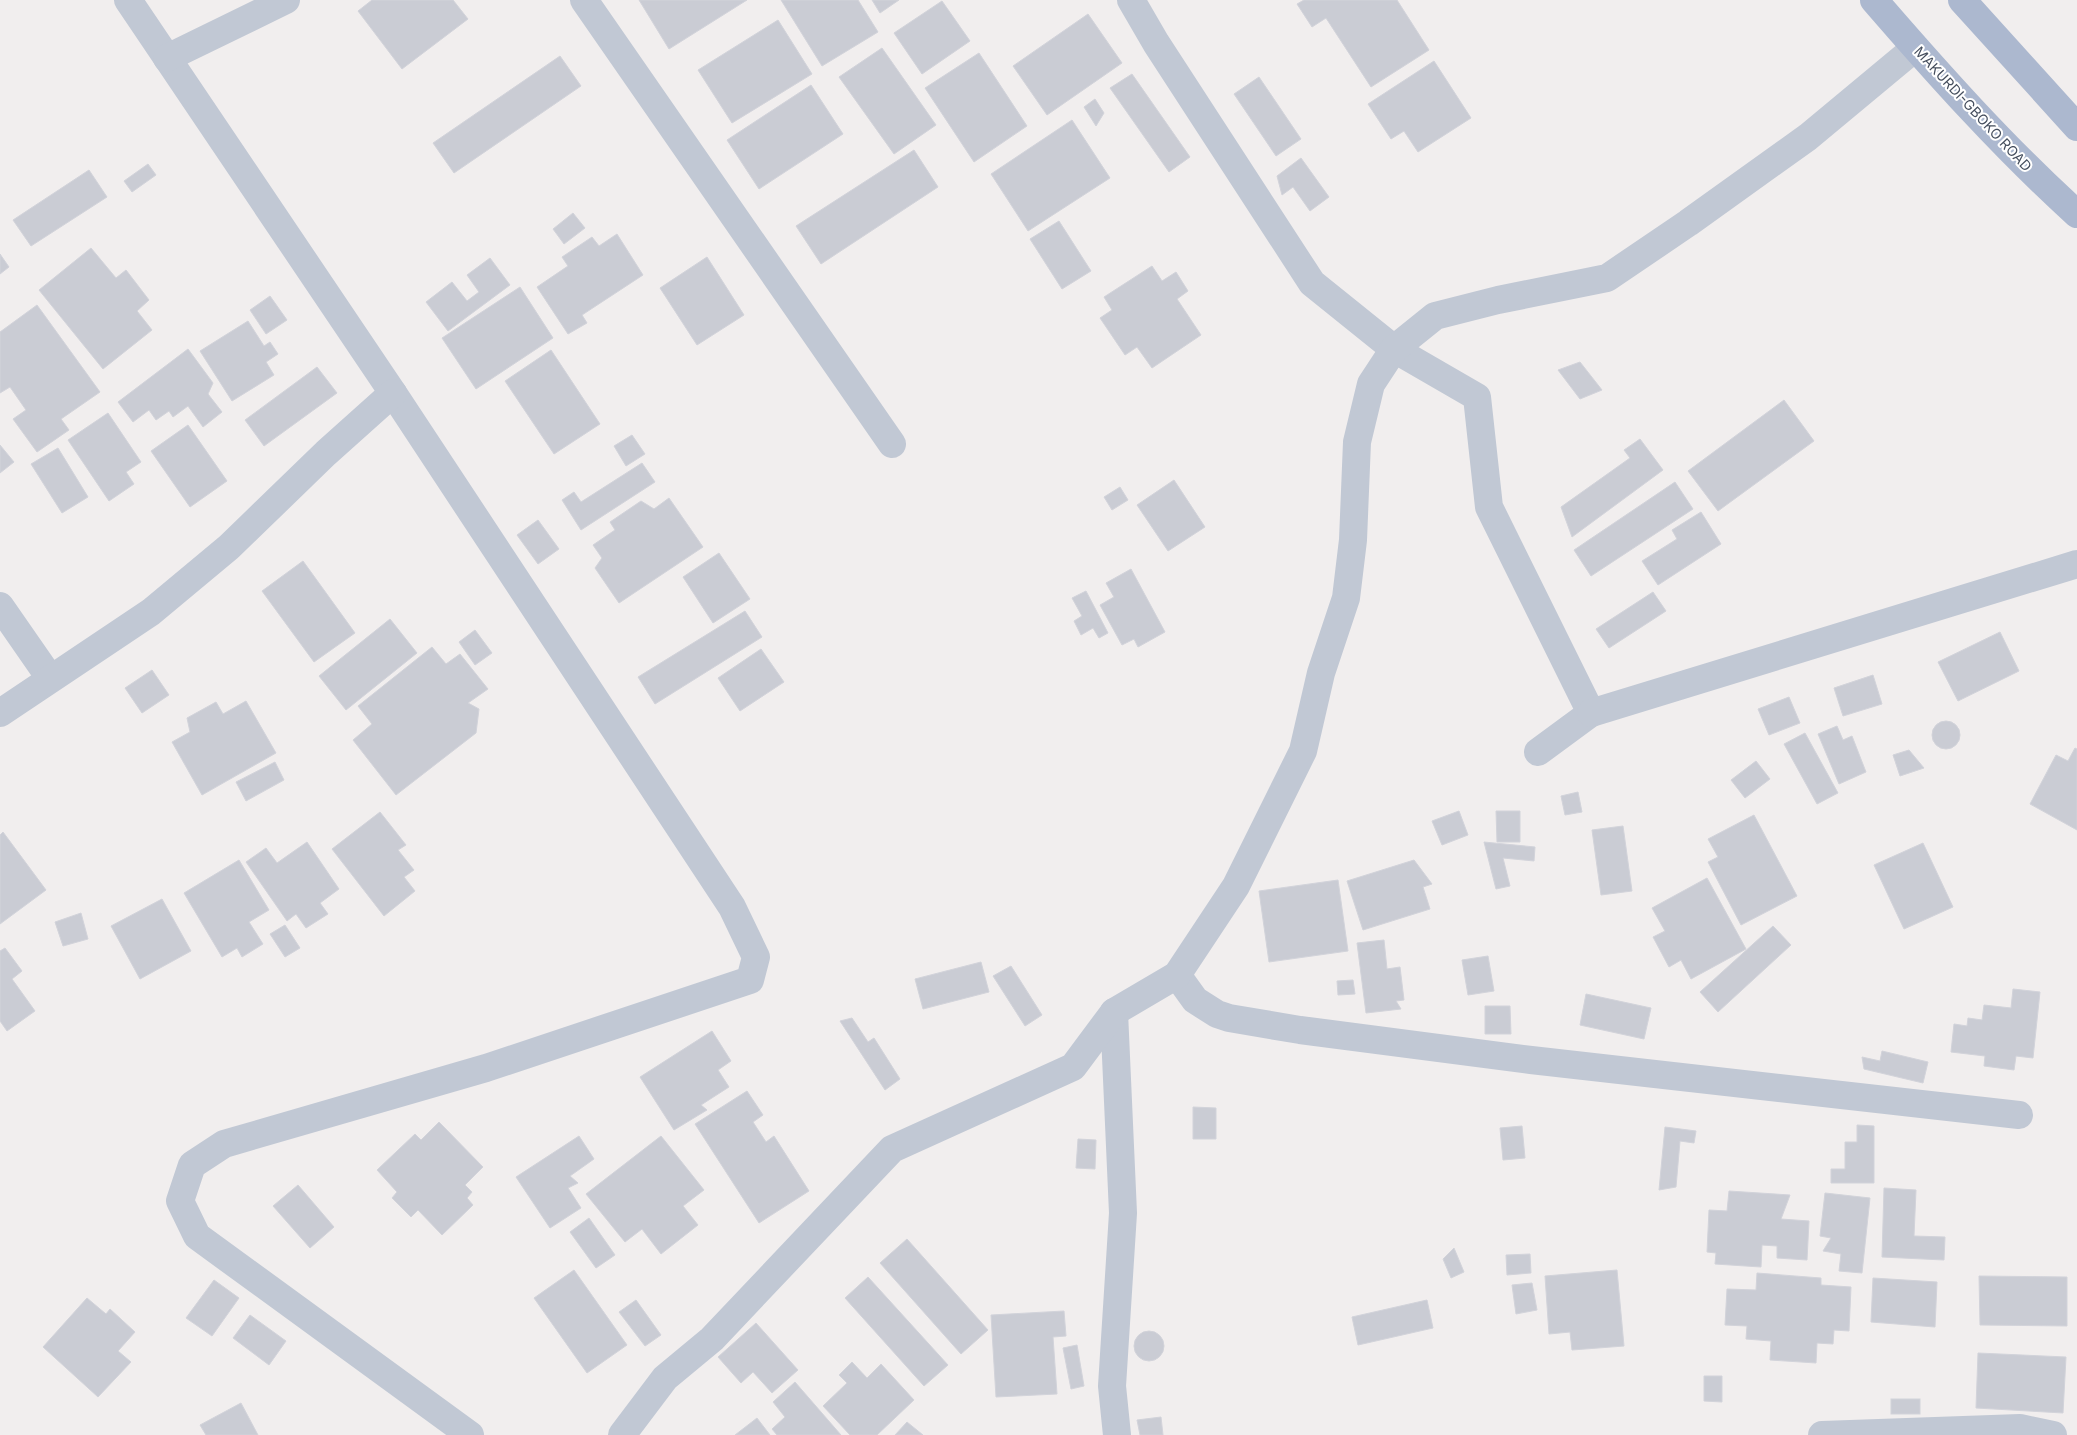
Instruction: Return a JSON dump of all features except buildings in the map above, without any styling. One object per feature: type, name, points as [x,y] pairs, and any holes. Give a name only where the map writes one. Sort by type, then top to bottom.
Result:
[{"type":"main road","name":"MAKURDI-GBOKO ROAD","points":[[1874,0],[1915,48],[2042,182],[2077,214]]},
{"type":"main road","points":[[1962,0],[2077,127]]},
{"type":"street","points":[[128,0],[393,393],[732,907],[756,957],[750,980],[486,1068],[224,1144],[192,1165],[180,1202],[197,1236],[470,1435]]},
{"type":"street","points":[[167,58],[286,0]]},
{"type":"street","points":[[584,0],[892,444]]},
{"type":"street","points":[[1132,0],[1156,43],[1312,283],[1394,349],[1477,397],[1489,507],[1591,713]]},
{"type":"street","points":[[622,1435],[665,1378],[712,1339],[892,1149],[1073,1067],[1114,1012],[1177,976],[1236,886],[1302,751],[1321,673],[1346,598],[1353,540],[1357,442],[1371,384],[1394,349],[1435,316],[1498,300],[1607,278],[1808,137],[1915,48]]},
{"type":"street","points":[[0,712],[158,606],[229,547],[393,393]]},
{"type":"street","points":[[1538,752],[1591,713],[2077,564]]},
{"type":"street","points":[[0,606],[50,678]]},
{"type":"street","points":[[1177,976],[1195,1000],[1217,1014],[1229,1018],[1300,1030],[1530,1060],[2019,1115]]},
{"type":"street","points":[[1114,1012],[1122,1212],[1112,1386],[1117,1435]]},
{"type":"street","points":[[1822,1435],[2020,1428],[2053,1435]]}]
